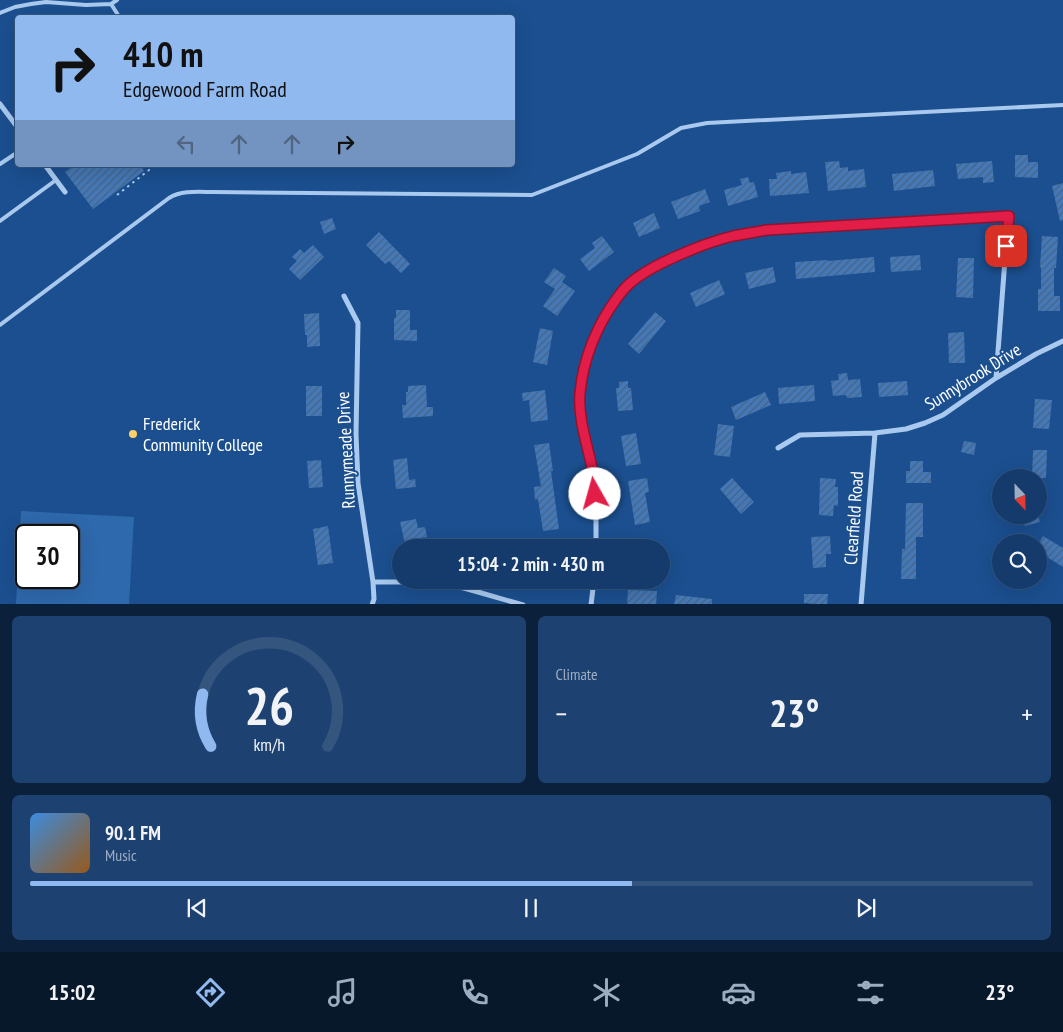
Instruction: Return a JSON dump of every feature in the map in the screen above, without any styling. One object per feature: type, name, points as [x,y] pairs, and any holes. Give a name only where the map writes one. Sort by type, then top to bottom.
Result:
[{"type":"street","points":[[0,104],[15,124]]},
{"type":"street","points":[[46,167],[65,192]]},
{"type":"street","points":[[596,539],[596,508],[592,467],[581,421],[580,393],[585,360],[610,307],[627,286],[649,270],[692,250],[732,236],[767,230],[1009,216],[996,378]]},
{"type":"street","name":"Runnymeade Drive","points":[[344,296],[358,323],[356,434],[358,483],[373,582],[374,599],[372,604]]},
{"type":"street","name":"Sunnybrook Drive","points":[[778,448],[800,435],[875,433],[925,423],[944,415],[996,378],[1036,354],[1063,341]]},
{"type":"street","name":"Clearfield Road","points":[[861,604],[875,433]]},
{"type":"street","points":[[373,582],[427,582],[464,588],[523,604]]},
{"type":"street","points":[[591,604],[593,589]]},
{"type":"lane","points":[[0,13],[46,2],[86,5],[111,4],[117,0]]},
{"type":"lane","points":[[111,4],[118,15]]},
{"type":"lane","points":[[0,325],[169,198],[182,192],[532,195],[637,154],[681,128],[707,123],[1063,106]]},
{"type":"lane","points":[[0,164],[15,154]]},
{"type":"lane","points":[[0,221],[56,180]]},
{"type":"path","points":[[117,194],[149,170],[147,167]]},
{"type":"shaded area","points":[[21,511],[134,517],[129,604],[16,604],[17,589],[80,589],[80,524],[20,524]]},
{"type":"building","points":[[1015,155],[1028,155],[1028,162],[1038,162],[1038,178],[1015,177]]},
{"type":"building","points":[[839,161],[840,168],[848,167],[848,171],[864,169],[866,187],[828,191],[825,162]]},
{"type":"building","points":[[992,161],[994,182],[983,183],[983,177],[958,179],[956,164]]},
{"type":"building","points":[[72,167],[141,167],[144,171],[93,209],[65,172]]},
{"type":"building","points":[[933,170],[935,186],[894,191],[892,174]]},
{"type":"building","points":[[791,171],[791,174],[806,172],[809,193],[770,196],[769,179],[777,179],[776,173]]},
{"type":"building","points":[[748,177],[750,183],[754,182],[758,197],[728,206],[724,190],[742,185],[740,179]]},
{"type":"building","points":[[1063,183],[1063,220],[1060,221],[1052,186]]},
{"type":"building","points":[[705,189],[710,202],[699,206],[700,211],[678,219],[671,202]]},
{"type":"building","points":[[654,213],[660,228],[639,237],[633,223]]},
{"type":"building","points":[[332,218],[336,229],[324,234],[320,222]]},
{"type":"building","points":[[379,232],[410,264],[401,273],[389,261],[385,264],[366,245]]},
{"type":"building","points":[[602,236],[614,252],[589,271],[580,259],[595,248],[592,243]]},
{"type":"building","points":[[1042,236],[1058,237],[1056,268],[1054,268],[1054,296],[1060,296],[1060,311],[1038,311],[1038,289],[1041,289]]},
{"type":"building","points":[[313,245],[324,257],[300,280],[289,269],[297,261],[292,257],[300,249],[304,253]]},
{"type":"building","points":[[920,255],[921,270],[891,272],[890,257]]},
{"type":"building","points":[[874,257],[875,272],[796,279],[795,262]]},
{"type":"building","points":[[958,258],[974,258],[973,298],[956,297]]},
{"type":"building","points":[[773,267],[776,282],[749,289],[745,273]]},
{"type":"building","points":[[554,268],[566,276],[562,282],[575,291],[557,316],[543,306],[555,289],[544,282]]},
{"type":"building","points":[[719,280],[725,294],[696,307],[690,293]]},
{"type":"building","points":[[396,310],[410,310],[410,330],[417,330],[417,341],[394,340]]},
{"type":"building","points":[[655,312],[666,321],[639,354],[628,344]]},
{"type":"building","points":[[319,313],[320,346],[307,347],[304,314]]},
{"type":"building","points":[[540,328],[553,331],[547,365],[533,362]]},
{"type":"building","points":[[964,332],[965,363],[949,363],[948,333]]},
{"type":"building","points":[[847,373],[848,380],[860,379],[862,397],[847,398],[846,395],[833,396],[831,381],[839,380],[838,374]]},
{"type":"building","points":[[628,381],[628,388],[631,388],[633,410],[618,411],[616,388],[619,388],[619,382]]},
{"type":"building","points":[[907,381],[908,395],[879,397],[878,383]]},
{"type":"building","points":[[426,385],[427,407],[433,407],[433,416],[403,418],[402,405],[406,405],[408,386]]},
{"type":"building","points":[[814,385],[815,401],[779,404],[778,388]]},
{"type":"building","points":[[306,386],[322,386],[322,416],[306,416]]},
{"type":"building","points":[[545,390],[548,420],[531,422],[529,400],[523,401],[522,393]]},
{"type":"building","points":[[765,392],[771,405],[736,420],[731,407]]},
{"type":"building","points":[[1035,399],[1052,400],[1049,429],[1033,428]]},
{"type":"building","points":[[718,424],[734,426],[730,457],[714,455]]},
{"type":"building","points":[[636,433],[641,464],[626,466],[621,436]]},
{"type":"building","points":[[964,441],[976,443],[974,455],[961,452]]},
{"type":"building","points":[[549,443],[559,529],[543,531],[538,499],[535,500],[534,487],[541,486],[534,445]]},
{"type":"building","points":[[1033,450],[1047,450],[1046,469],[1032,469]]},
{"type":"building","points":[[407,458],[409,480],[415,479],[416,487],[396,489],[393,460]]},
{"type":"building","points":[[321,460],[323,487],[309,488],[307,461]]},
{"type":"building","points":[[910,461],[923,461],[923,472],[931,472],[931,483],[906,483],[906,471],[910,471]]},
{"type":"building","points":[[647,478],[649,492],[645,493],[650,522],[635,525],[628,481]]},
{"type":"building","points":[[732,478],[754,502],[741,514],[720,489]]},
{"type":"building","points":[[820,478],[836,479],[835,487],[838,487],[838,506],[834,505],[833,516],[819,515]]},
{"type":"building","points":[[906,503],[923,503],[923,537],[916,537],[916,579],[901,579],[902,549],[905,549]]},
{"type":"building","points":[[416,519],[418,528],[425,527],[427,537],[404,539],[400,522]]},
{"type":"building","points":[[328,526],[333,563],[318,565],[313,529]]},
{"type":"building","points":[[830,536],[831,554],[826,554],[826,567],[813,568],[811,537]]},
{"type":"building","points":[[1047,538],[1063,548],[1063,567],[1047,557]]},
{"type":"building","points":[[628,590],[657,591],[656,604],[627,604]]},
{"type":"building","points":[[804,594],[828,594],[827,604],[804,603]]},
{"type":"building","points":[[676,595],[712,599],[712,604],[674,604]]},
{"type":"place","name":"Frederick Community College","points":[[133,434]]},
{"type":"route","points":[[595,494],[592,467],[581,421],[580,393],[585,360],[610,307],[627,286],[649,270],[692,250],[732,236],[767,230],[1009,216],[1006,246]]}]
